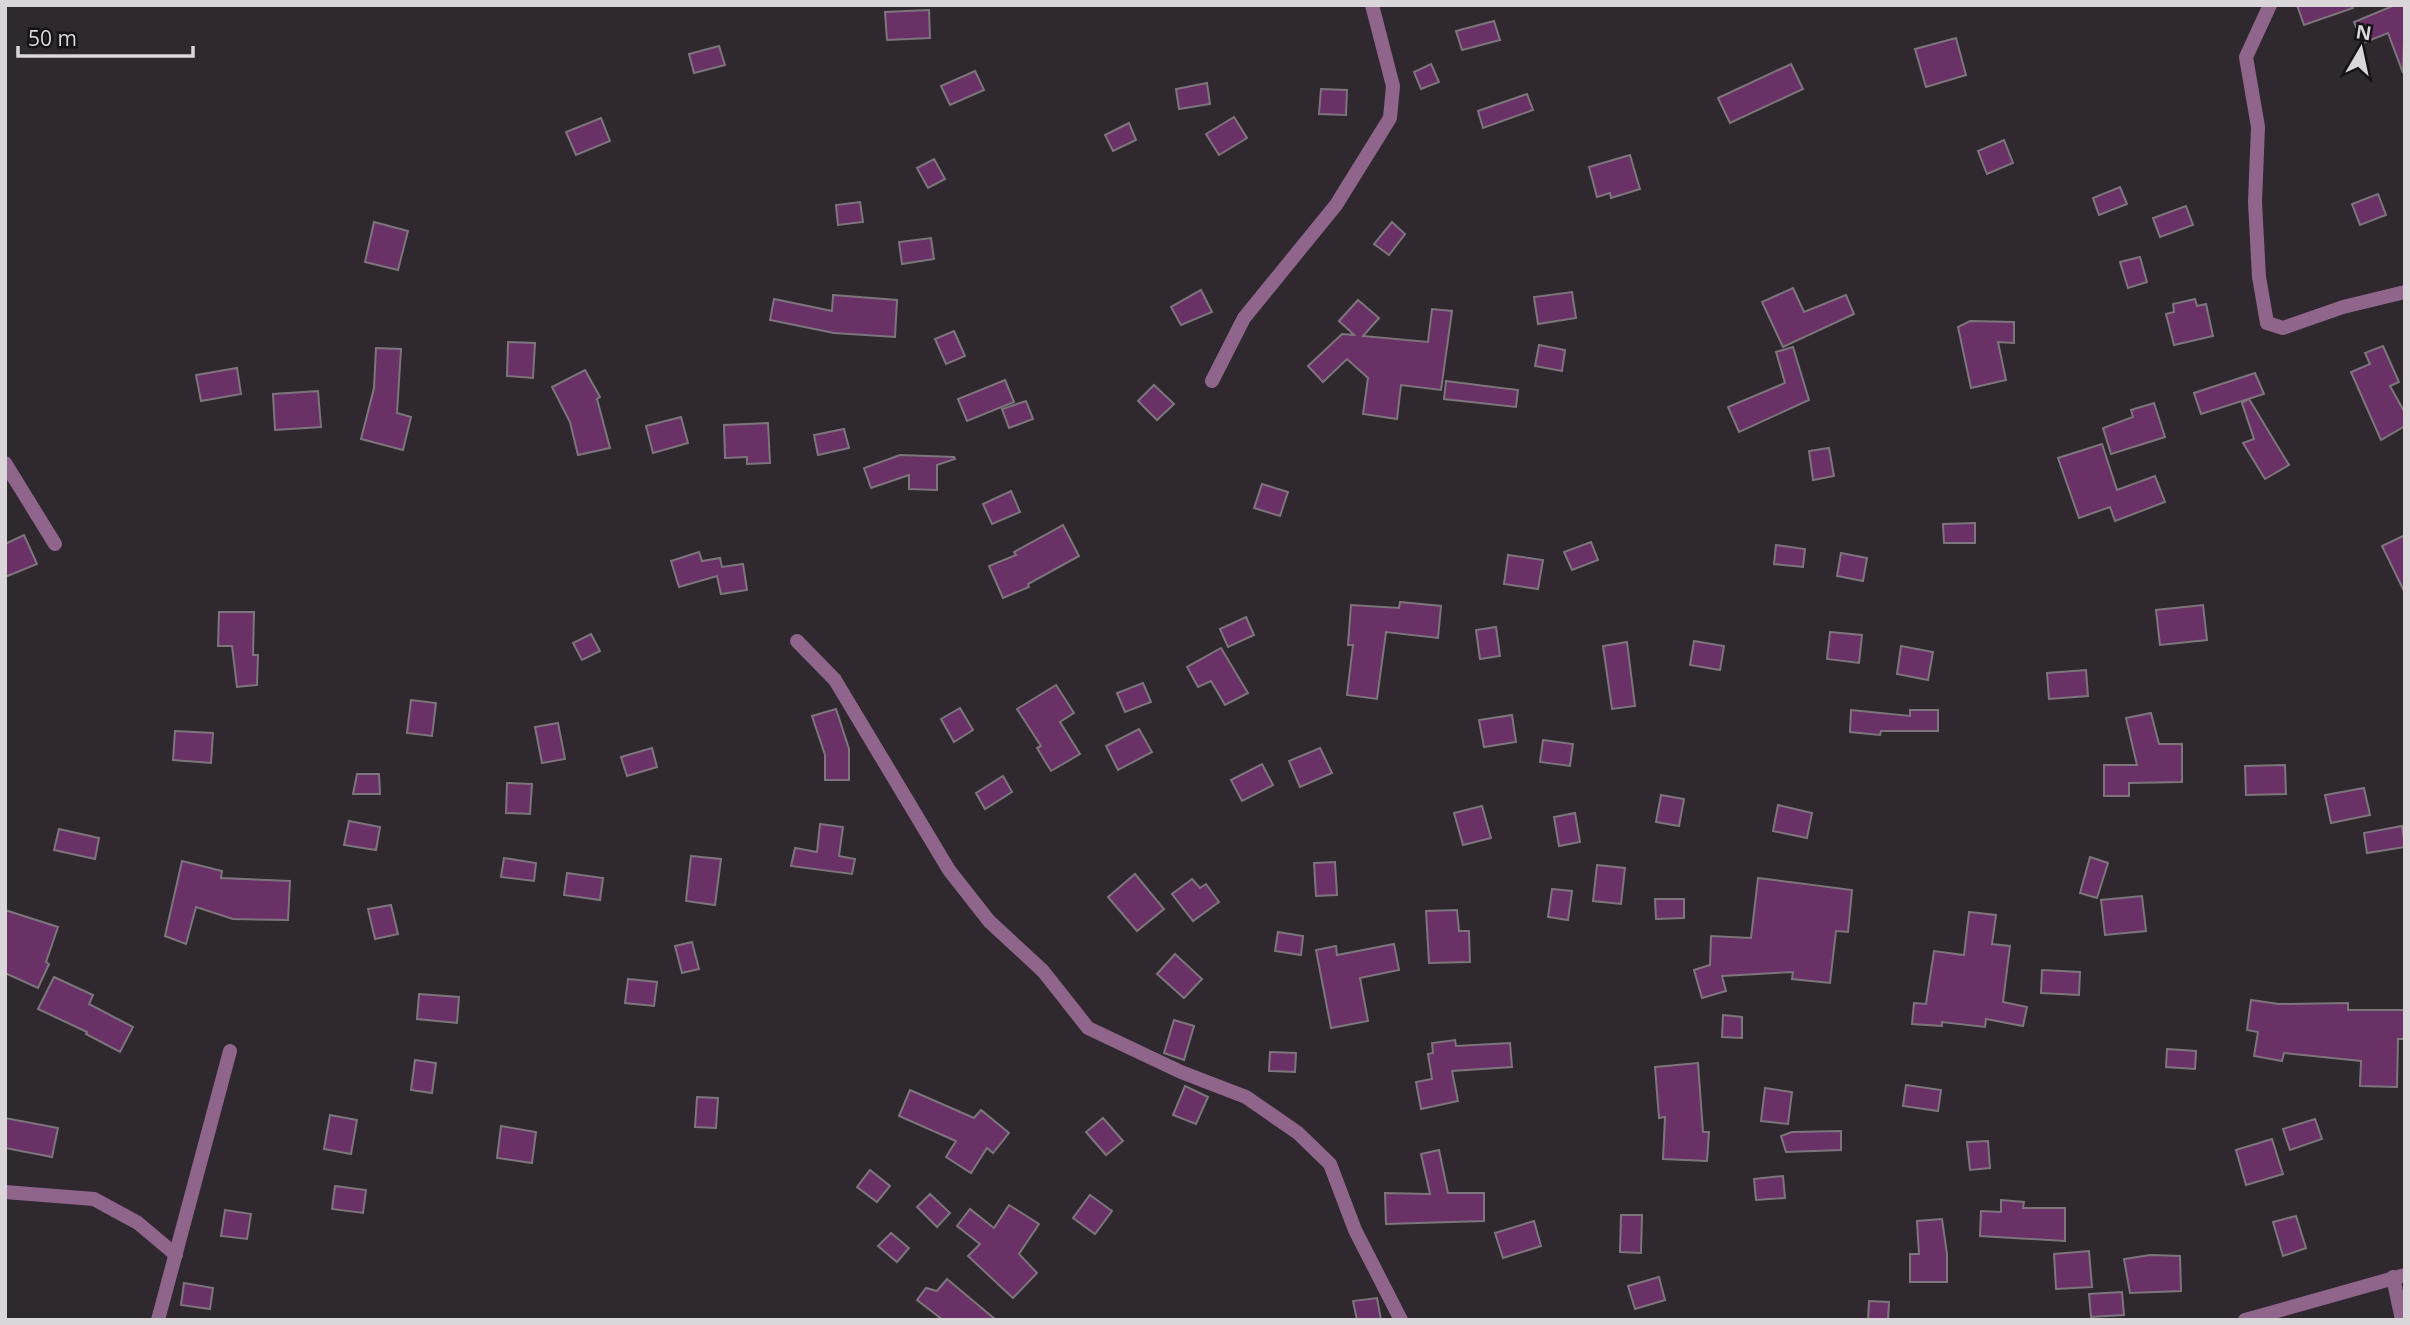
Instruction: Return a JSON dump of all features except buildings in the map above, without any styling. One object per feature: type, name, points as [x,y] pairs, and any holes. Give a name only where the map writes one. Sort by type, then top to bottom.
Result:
[{"type":"street","points":[[1212,381],[1244,318],[1336,205],[1390,118],[1393,86],[1371,5]]},
{"type":"street","points":[[2270,5],[2246,57],[2258,127],[2255,202],[2259,277],[2267,323],[2283,328],[2343,307],[2405,292]]},
{"type":"street","points":[[5,463],[55,544]]},
{"type":"street","points":[[797,641],[835,680],[949,870],[989,921],[1043,971],[1088,1028],[1181,1072],[1246,1097],[1298,1133],[1330,1164],[1355,1230],[1401,1320]]},
{"type":"street","points":[[158,1320],[230,1051]]},
{"type":"street","points":[[5,1192],[94,1199],[138,1223],[177,1255]]},
{"type":"street","points":[[2245,1320],[2399,1276],[2402,1320]]}]
